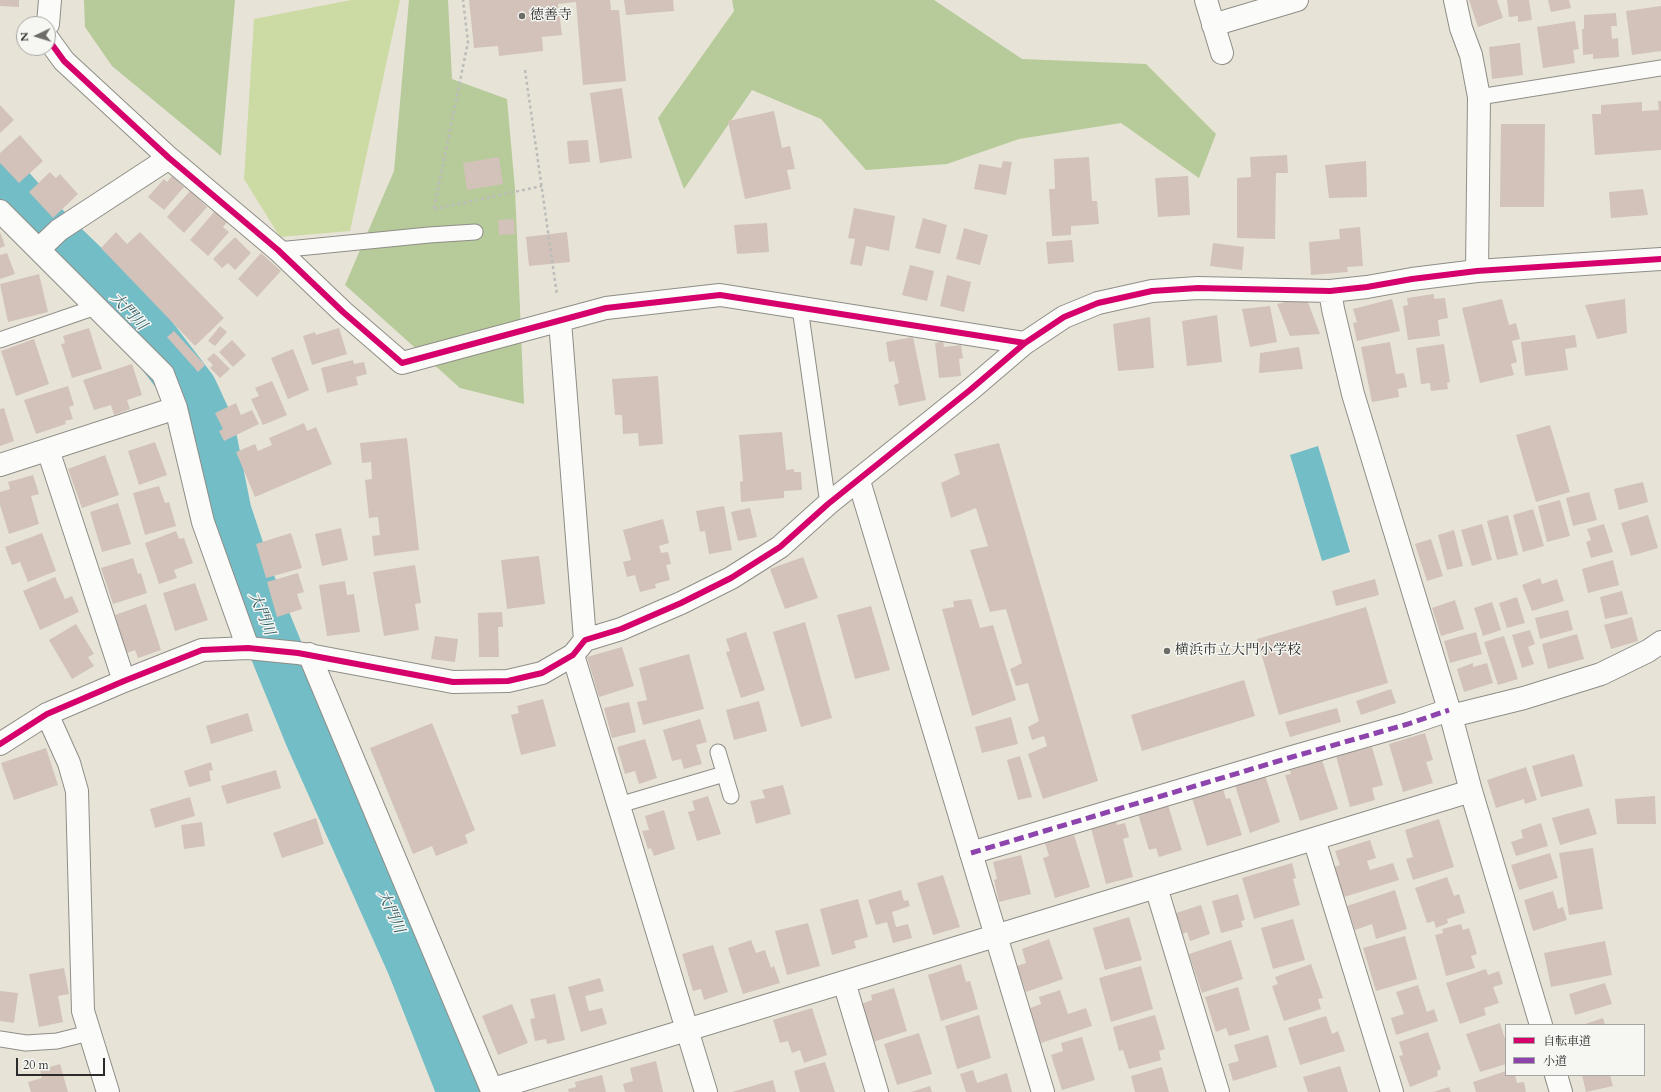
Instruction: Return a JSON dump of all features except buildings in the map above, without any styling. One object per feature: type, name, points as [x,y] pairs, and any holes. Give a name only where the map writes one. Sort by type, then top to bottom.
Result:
[{"type":"street","points":[[49,16],[50,0]]},
{"type":"street","points":[[1206,0],[1222,52]]},
{"type":"street","points":[[1213,25],[1297,0]]},
{"type":"street","points":[[1455,0],[1461,28],[1471,55],[1479,97],[1477,271]]},
{"type":"street","points":[[56,50],[64,60],[169,158],[278,250],[343,312],[402,363],[606,308],[720,295],[1025,343]]},
{"type":"street","points":[[48,240],[169,158]]},
{"type":"street","points":[[0,211],[48,240],[96,307],[163,374],[176,408],[203,522],[258,649]]},
{"type":"street","points":[[0,744],[47,714],[202,650],[258,649],[304,654],[453,682],[508,681],[542,673],[579,647],[681,603],[731,578],[780,547],[828,504],[859,481],[1025,343],[1064,318],[1098,303],[1152,291],[1198,288],[1330,291],[1367,288],[1412,279],[1477,271],[1661,259]]},
{"type":"street","points":[[1330,291],[1353,394],[1450,713],[1471,791],[1541,1024]]},
{"type":"street","points":[[560,321],[579,647],[619,805],[706,1092]]},
{"type":"street","points":[[0,466],[176,408]]},
{"type":"street","points":[[48,450],[124,681]]},
{"type":"street","points":[[859,481],[1043,1092]]},
{"type":"street","points":[[971,853],[1285,759],[1408,724],[1450,713],[1524,698],[1601,674],[1648,651],[1661,642]]},
{"type":"street","points":[[304,654],[491,1088],[496,1091],[687,1030],[1471,791]]},
{"type":"street","points":[[47,714],[70,763],[77,791],[83,1011],[108,1092]]},
{"type":"street","points":[[1314,839],[1392,1092]]},
{"type":"street","points":[[1156,887],[1218,1092]]},
{"type":"street","points":[[844,982],[877,1092]]},
{"type":"street","points":[[1556,1076],[1561,1092]]},
{"type":"lane","points":[[1479,97],[1661,68]]},
{"type":"lane","points":[[278,250],[475,232]]},
{"type":"lane","points":[[0,340],[96,307]]},
{"type":"lane","points":[[800,308],[828,504]]},
{"type":"lane","points":[[718,752],[730,796]]},
{"type":"lane","points":[[619,805],[724,774]]},
{"type":"lane","points":[[0,1039],[26,1043],[57,1041],[89,1033]]},
{"type":"path","points":[[429,235],[468,42],[463,0]]},
{"type":"path","points":[[525,70],[556,292]]},
{"type":"path","points":[[434,208],[542,186]]},
{"type":"green space","points":[[84,0],[235,0],[221,156],[112,66],[85,27]]},
{"type":"green space","points":[[351,0],[400,0],[350,231],[280,237],[244,179],[254,19]]},
{"type":"green space","points":[[409,0],[448,0],[452,79],[507,99],[515,189],[524,404],[460,388],[345,285],[394,171]]},
{"type":"green space","points":[[732,0],[934,0],[1022,59],[1146,64],[1216,134],[1199,178],[1121,123],[1019,139],[947,164],[866,170],[821,119],[752,90],[684,189],[658,118],[734,11]]},
{"type":"water","points":[[1318,446],[1350,552],[1322,561],[1290,455]]},
{"type":"waterway","name":"大門川","points":[[0,180],[48,233],[136,318],[191,390],[208,427],[225,512],[249,584],[312,738],[413,964],[459,1080],[466,1092]]},
{"type":"marked path","points":[[971,853],[1408,724],[1449,710]]},
{"type":"cycle path","points":[[56,50],[64,61],[169,158],[278,250],[343,312],[402,363],[606,308],[720,295],[1025,343]]},
{"type":"cycle path","points":[[0,744],[47,714],[202,650],[248,648],[298,653],[453,682],[508,681],[542,673],[573,655],[585,640],[621,629],[681,603],[731,578],[780,547],[828,504],[970,390],[1025,343],[1064,317],[1098,303],[1152,291],[1198,288],[1330,291],[1477,271],[1661,259]]},
{"type":"place","name":"徳善寺","points":[[522,16]]},
{"type":"place","name":"横浜市立大門小学校","points":[[1167,651]]}]
